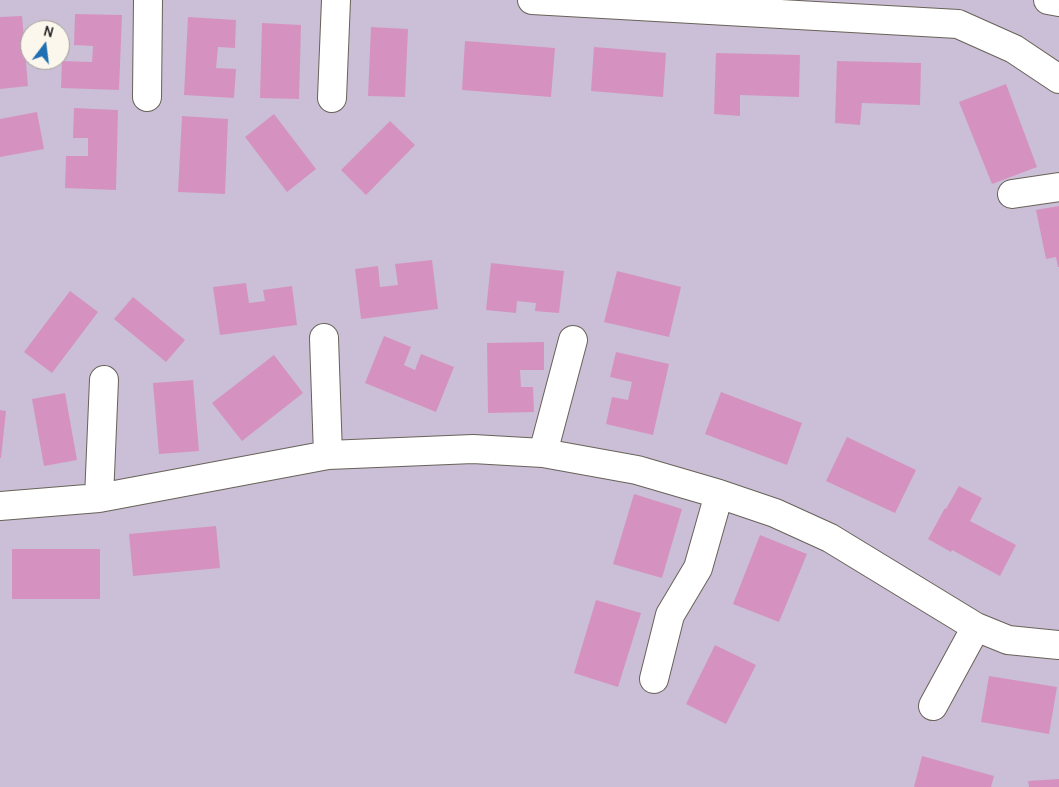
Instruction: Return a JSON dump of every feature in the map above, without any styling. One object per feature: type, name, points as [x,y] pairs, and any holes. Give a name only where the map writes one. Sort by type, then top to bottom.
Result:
[{"type":"street","points":[[147,97],[148,0]]},
{"type":"street","points":[[332,98],[336,0]]},
{"type":"street","points":[[532,0],[892,10],[958,24],[1014,49],[1059,79]]},
{"type":"street","points":[[1048,0],[1059,2]]},
{"type":"street","points":[[1012,194],[1059,187]]},
{"type":"street","points":[[324,338],[328,455]]},
{"type":"street","points":[[544,453],[574,340]]},
{"type":"street","points":[[99,498],[104,380]]},
{"type":"street","points":[[0,506],[99,498],[328,455],[473,449],[544,453],[636,470],[719,494],[775,513],[830,538],[976,627],[1008,640],[1059,645]]},
{"type":"street","points":[[654,678],[670,615],[698,568],[719,494]]},
{"type":"street","points":[[933,706],[976,627]]},
{"type":"shaded area","points":[[0,0],[1059,0],[1059,787],[0,787]]},
{"type":"building","points":[[75,14],[122,15],[119,90],[61,88],[62,70],[70,70],[70,61],[92,62],[93,46],[74,45]]},
{"type":"building","points":[[22,16],[22,20],[20,20],[20,70],[27,70],[28,86],[0,89],[0,17]]},
{"type":"building","points":[[188,17],[236,20],[235,48],[218,47],[216,68],[236,69],[234,98],[184,95]]},
{"type":"building","points":[[262,23],[301,25],[299,99],[260,98]]},
{"type":"building","points":[[371,27],[408,29],[405,97],[368,96]]},
{"type":"building","points":[[465,41],[555,48],[551,97],[462,90]]},
{"type":"building","points":[[594,47],[666,53],[663,97],[591,91]]},
{"type":"building","points":[[716,53],[800,55],[799,97],[740,95],[740,116],[714,114]]},
{"type":"building","points":[[837,61],[921,63],[920,105],[862,103],[860,125],[835,123]]},
{"type":"building","points":[[1006,84],[1037,167],[992,184],[959,102]]},
{"type":"building","points":[[74,108],[118,110],[116,190],[65,188],[66,156],[88,156],[88,138],[73,138]]},
{"type":"building","points":[[37,112],[44,149],[0,157],[0,119]]},
{"type":"building","points":[[274,114],[316,169],[287,192],[245,137]]},
{"type":"building","points":[[182,116],[228,119],[225,194],[178,192]]},
{"type":"building","points":[[390,121],[415,145],[366,195],[341,170]]},
{"type":"building","points":[[1059,206],[1058,267],[1056,257],[1046,259],[1036,210]]},
{"type":"building","points":[[432,260],[438,309],[361,319],[355,269],[378,266],[380,287],[398,285],[395,264]]},
{"type":"building","points":[[491,263],[564,271],[559,313],[535,311],[536,303],[517,301],[516,313],[486,310]]},
{"type":"building","points":[[617,271],[681,287],[669,337],[604,322]]},
{"type":"building","points":[[246,283],[249,303],[265,301],[263,290],[292,286],[297,325],[220,335],[213,287]]},
{"type":"building","points":[[70,291],[98,312],[52,373],[24,352]]},
{"type":"building","points":[[133,297],[185,340],[166,362],[114,319]]},
{"type":"building","points":[[384,336],[411,347],[404,365],[415,370],[421,354],[454,367],[436,412],[365,383]]},
{"type":"building","points":[[544,342],[544,370],[520,370],[521,387],[533,387],[534,412],[488,413],[487,343]]},
{"type":"building","points":[[616,352],[669,364],[653,435],[606,424],[612,397],[628,400],[632,382],[610,377]]},
{"type":"building","points":[[274,355],[303,393],[242,441],[212,403]]},
{"type":"building","points":[[193,380],[199,451],[159,454],[153,383]]},
{"type":"building","points":[[721,392],[802,423],[787,465],[705,434]]},
{"type":"building","points":[[65,393],[77,460],[44,466],[32,399]]},
{"type":"building","points":[[0,410],[6,411],[1,458],[0,458]]},
{"type":"building","points":[[847,437],[916,470],[895,513],[826,481]]},
{"type":"building","points":[[959,486],[982,498],[970,521],[1016,545],[1000,576],[928,539]]},
{"type":"building","points":[[634,494],[682,509],[662,578],[613,564]]},
{"type":"building","points":[[216,526],[220,568],[133,576],[129,534]]},
{"type":"building","points":[[760,535],[807,554],[779,622],[733,604]]},
{"type":"building","points":[[12,549],[100,549],[100,599],[12,599]]},
{"type":"building","points":[[596,600],[641,613],[618,687],[574,673]]},
{"type":"building","points":[[715,645],[756,665],[726,724],[686,704]]},
{"type":"building","points":[[989,676],[1057,687],[1049,734],[981,722]]},
{"type":"building","points":[[922,756],[994,776],[991,787],[914,787]]},
{"type":"building","points":[[1059,779],[1059,787],[1029,787],[1028,781]]}]
